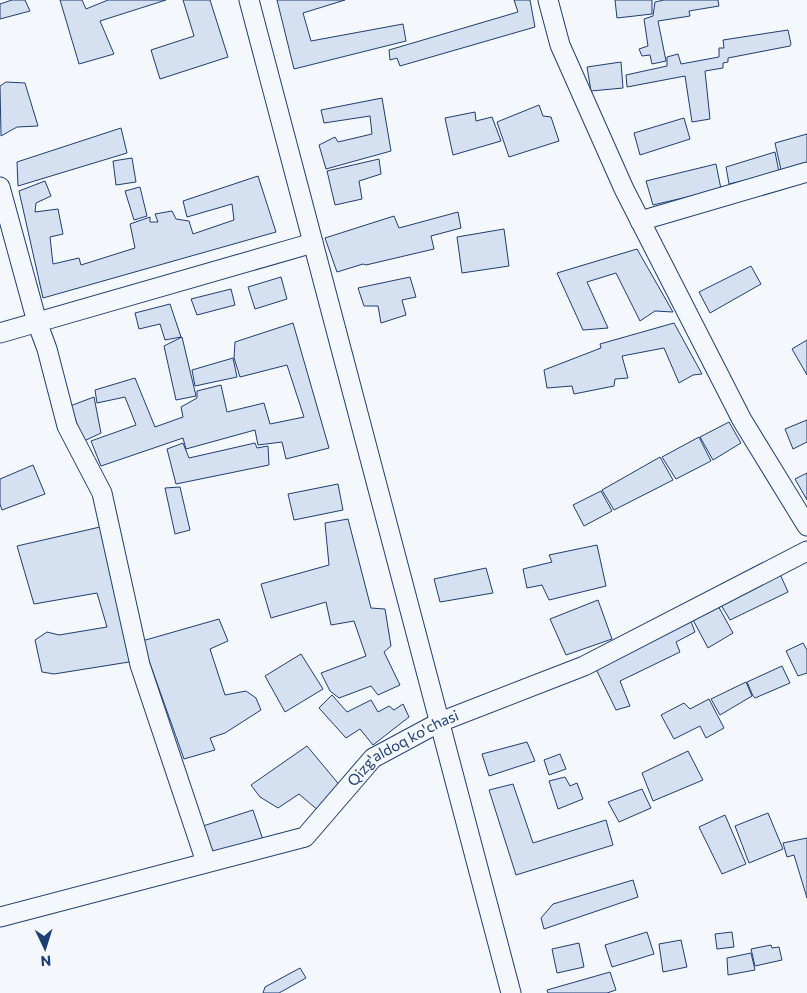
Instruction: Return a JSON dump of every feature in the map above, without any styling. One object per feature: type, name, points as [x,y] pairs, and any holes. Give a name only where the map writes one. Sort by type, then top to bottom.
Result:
[{"type":"street","points":[[249,0],[511,993]]},
{"type":"street","points":[[548,0],[560,45],[624,189],[742,420],[807,526]]},
{"type":"street","points":[[640,221],[807,172]]},
{"type":"street","points":[[0,187],[37,322],[47,349],[67,426],[102,493],[140,664],[206,862]]},
{"type":"street","points":[[0,333],[313,243]]},
{"type":"street","name":"Qizg'aldoq ko'chasi","points":[[0,917],[305,837],[373,758],[440,722],[584,666],[807,551]]},
{"type":"building","points":[[12,0],[25,0],[30,11],[0,19],[0,4]]},
{"type":"building","points":[[60,0],[82,0],[86,9],[108,0],[166,0],[100,21],[114,54],[79,64]]},
{"type":"building","points":[[183,0],[210,0],[228,57],[160,79],[151,50],[194,36]]},
{"type":"building","points":[[277,0],[345,0],[303,13],[311,41],[403,24],[406,41],[294,69]]},
{"type":"building","points":[[514,0],[530,0],[535,27],[400,66],[397,58],[390,60],[389,50],[518,12]]},
{"type":"building","points":[[615,0],[652,0],[652,14],[617,18]]},
{"type":"building","points":[[664,0],[718,0],[719,6],[689,11],[690,16],[658,21],[666,61],[652,64],[650,55],[642,56],[639,49],[648,46],[644,19],[653,16],[655,2]]},
{"type":"building","points":[[788,30],[790,46],[728,58],[728,62],[723,63],[723,68],[705,71],[710,119],[692,122],[685,76],[627,87],[626,75],[667,66],[667,57],[678,54],[681,64],[719,57],[719,48],[724,48],[723,40]]},
{"type":"building","points":[[621,62],[623,88],[591,91],[587,67]]},
{"type":"building","points":[[6,82],[25,83],[38,126],[17,127],[1,136],[0,86]]},
{"type":"building","points":[[382,98],[391,151],[326,169],[319,145],[335,137],[338,142],[372,134],[370,116],[324,123],[321,110]]},
{"type":"building","points":[[539,105],[543,116],[551,117],[559,141],[509,157],[497,122]]},
{"type":"building","points":[[475,112],[476,121],[492,117],[501,141],[453,155],[445,118]]},
{"type":"building","points":[[684,118],[690,139],[640,155],[634,133]]},
{"type":"building","points":[[121,128],[127,153],[18,186],[17,162]]},
{"type":"building","points":[[807,134],[807,164],[781,170],[775,143]]},
{"type":"building","points":[[775,152],[779,172],[729,184],[726,167]]},
{"type":"building","points":[[132,158],[136,182],[116,185],[113,161]]},
{"type":"building","points":[[379,159],[381,174],[359,181],[362,199],[335,205],[327,171]]},
{"type":"building","points":[[716,164],[721,189],[653,205],[646,181]]},
{"type":"building","points":[[258,176],[276,232],[43,298],[19,191],[45,181],[51,196],[36,203],[35,212],[58,209],[63,234],[50,237],[53,264],[79,258],[81,265],[135,248],[130,224],[150,217],[150,222],[158,222],[155,214],[172,211],[176,219],[189,221],[193,234],[234,220],[232,204],[187,217],[183,201]]},
{"type":"building","points":[[140,187],[147,216],[134,220],[125,191]]},
{"type":"building","points":[[458,212],[461,228],[431,236],[434,249],[366,265],[363,264],[337,272],[325,238],[394,216],[399,228]]},
{"type":"building","points":[[504,229],[509,266],[462,273],[457,237]]},
{"type":"building","points":[[637,249],[673,312],[655,311],[640,321],[616,273],[587,282],[608,328],[583,330],[557,273]]},
{"type":"building","points":[[751,266],[761,284],[710,313],[699,292]]},
{"type":"building","points":[[281,277],[287,299],[255,309],[248,287]]},
{"type":"building","points":[[410,277],[416,297],[402,300],[406,315],[381,323],[378,306],[364,306],[358,288]]},
{"type":"building","points":[[231,289],[235,305],[197,315],[191,299]]},
{"type":"building","points":[[170,304],[181,337],[165,340],[160,324],[139,329],[135,313]]},
{"type":"building","points":[[293,323],[329,448],[286,459],[282,442],[258,445],[255,430],[186,449],[183,438],[101,466],[91,441],[136,425],[125,397],[97,403],[95,390],[135,378],[155,427],[183,417],[181,407],[197,398],[197,391],[221,385],[227,412],[264,403],[270,424],[304,417],[287,365],[240,377],[234,358],[235,342]]},
{"type":"building","points":[[674,323],[702,374],[693,375],[679,383],[664,348],[622,356],[628,378],[615,379],[614,386],[574,394],[572,386],[547,388],[544,370],[601,348],[600,344]]},
{"type":"building","points":[[182,337],[196,396],[176,400],[164,346]]},
{"type":"building","points":[[807,340],[807,375],[792,349]]},
{"type":"building","points":[[233,358],[237,377],[195,386],[192,370]]},
{"type":"building","points":[[94,397],[101,433],[84,441],[70,406]]},
{"type":"building","points":[[807,420],[807,442],[793,449],[785,429]]},
{"type":"building","points":[[729,422],[741,443],[713,460],[700,437]]},
{"type":"building","points":[[699,437],[711,461],[676,479],[662,457]]},
{"type":"building","points":[[183,443],[189,458],[255,443],[257,448],[268,446],[269,465],[176,484],[167,449]]},
{"type":"building","points":[[660,457],[673,480],[614,510],[602,490]]},
{"type":"building","points":[[33,465],[45,494],[2,510],[0,504],[0,479]]},
{"type":"building","points":[[807,473],[807,500],[795,479]]},
{"type":"building","points":[[338,484],[343,510],[294,520],[288,494]]},
{"type":"building","points":[[180,487],[190,530],[175,534],[165,488]]},
{"type":"building","points":[[601,491],[612,511],[584,526],[573,505]]},
{"type":"building","points":[[348,519],[371,608],[385,609],[391,646],[384,652],[400,685],[378,695],[371,686],[339,698],[330,691],[321,673],[366,656],[354,621],[331,625],[326,602],[271,618],[261,584],[329,565],[325,523]]},
{"type":"building","points":[[100,527],[133,670],[129,662],[54,674],[42,672],[35,640],[47,632],[59,635],[107,627],[97,593],[34,604],[17,546]]},
{"type":"building","points":[[597,545],[606,586],[549,600],[542,585],[527,588],[523,569],[552,562],[549,555]]},
{"type":"building","points":[[486,568],[493,593],[440,602],[434,579]]},
{"type":"building","points":[[780,574],[788,592],[730,620],[721,605]]},
{"type":"building","points":[[598,600],[612,639],[566,655],[550,619]]},
{"type":"building","points":[[717,604],[733,633],[708,648],[692,618]]},
{"type":"building","points":[[219,619],[228,641],[210,649],[225,695],[246,691],[256,698],[261,710],[225,733],[210,738],[215,750],[184,759],[142,641]]},
{"type":"building","points":[[690,619],[695,632],[676,642],[680,652],[620,681],[630,706],[616,710],[595,667]]},
{"type":"building","points":[[803,643],[807,650],[807,673],[798,676],[786,651]]},
{"type":"building","points":[[301,654],[323,689],[285,712],[265,676]]},
{"type":"building","points":[[782,666],[790,683],[755,698],[747,682]]},
{"type":"building","points":[[746,682],[752,696],[720,715],[711,699]]},
{"type":"building","points":[[332,695],[347,712],[371,700],[378,712],[389,706],[394,710],[403,704],[409,717],[373,745],[360,729],[346,738],[319,708]]},
{"type":"building","points":[[709,699],[724,728],[706,738],[700,726],[674,739],[661,715],[684,703],[690,709]]},
{"type":"building","points":[[527,742],[535,761],[489,776],[482,754]]},
{"type":"building","points":[[307,746],[342,788],[320,812],[299,794],[278,808],[260,797],[251,785]]},
{"type":"building","points":[[688,751],[703,780],[653,801],[642,773]]},
{"type":"building","points":[[560,754],[566,769],[549,775],[544,760]]},
{"type":"building","points":[[565,777],[570,786],[577,783],[583,799],[558,809],[549,781]]},
{"type":"building","points":[[513,784],[533,843],[606,820],[613,845],[516,875],[489,790]]},
{"type":"building","points":[[642,789],[651,808],[619,822],[608,802]]},
{"type":"building","points":[[253,810],[263,840],[211,854],[203,826]]},
{"type":"building","points":[[768,813],[783,849],[749,863],[735,826]]},
{"type":"building","points":[[725,815],[746,864],[722,874],[699,827]]},
{"type":"building","points":[[807,838],[807,898],[794,855],[787,857],[783,843]]},
{"type":"building","points":[[633,880],[638,897],[544,929],[541,918],[553,904]]},
{"type":"building","points":[[647,932],[654,954],[612,967],[605,945]]},
{"type":"building","points":[[732,932],[734,947],[717,949],[715,934]]},
{"type":"building","points":[[681,940],[687,967],[663,972],[659,944]]},
{"type":"building","points":[[579,943],[584,967],[557,973],[552,949]]},
{"type":"building","points":[[771,945],[772,948],[779,947],[782,960],[755,966],[751,949]]},
{"type":"building","points":[[751,953],[755,970],[728,975],[727,958]]},
{"type":"building","points":[[300,968],[306,978],[279,993],[263,993],[265,987]]},
{"type":"building","points":[[610,972],[616,990],[607,993],[548,993],[547,990]]}]
